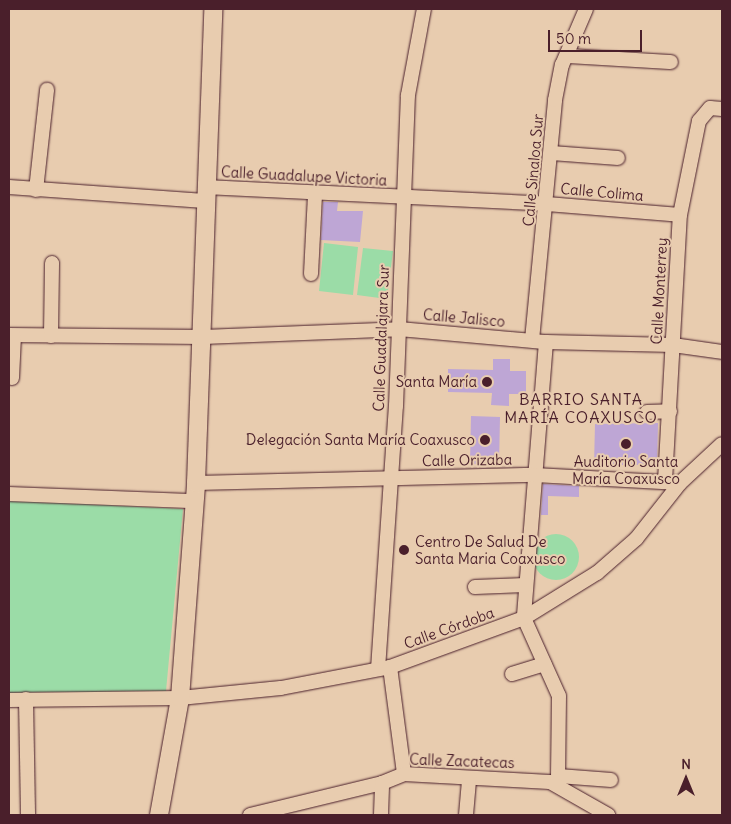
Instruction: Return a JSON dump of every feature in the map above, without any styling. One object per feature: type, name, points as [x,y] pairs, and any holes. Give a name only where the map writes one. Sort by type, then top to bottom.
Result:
[{"type":"street","points":[[159,815],[180,698],[195,501],[202,337],[205,194],[214,9]]},
{"type":"street","name":"Calle Guadalajara Sur","points":[[404,774],[384,668],[390,478],[399,329],[401,198],[408,95],[424,9]]},
{"type":"street","name":"Calle Sinaloa Sur","points":[[532,340],[552,153],[554,100],[567,56],[586,9]]},
{"type":"street","points":[[567,56],[671,62]]},
{"type":"street","points":[[36,190],[47,90]]},
{"type":"street","name":"Calle Monterrey","points":[[665,481],[680,215],[699,121],[716,109]]},
{"type":"street","points":[[552,153],[618,158]]},
{"type":"street","name":"Calle Guadalupe Victoria","points":[[9,187],[36,190],[205,194],[315,194],[401,198]]},
{"type":"street","points":[[311,274],[315,194]]},
{"type":"street","name":"Calle Colima","points":[[401,198],[547,204],[680,215]]},
{"type":"street","points":[[50,336],[52,263]]},
{"type":"street","name":"Calle Jalisco","points":[[12,335],[202,337],[399,329],[546,342],[673,345],[722,352]]},
{"type":"street","points":[[12,335],[12,378]]},
{"type":"street","points":[[546,342],[525,585],[524,618],[545,664],[561,708],[558,780],[611,780]]},
{"type":"street","points":[[647,412],[670,410]]},
{"type":"street","points":[[680,483],[722,444]]},
{"type":"street","name":"Calle Orizaba","points":[[196,483],[535,476],[680,483]]},
{"type":"street","name":"Calle Córdoba","points":[[9,700],[180,698],[281,688],[384,668],[524,618],[597,574],[636,539],[680,483]]},
{"type":"street","points":[[9,494],[195,501]]},
{"type":"street","points":[[475,587],[525,585]]},
{"type":"street","points":[[512,674],[545,664]]},
{"type":"street","points":[[26,699],[28,815]]},
{"type":"street","name":"Calle Zacatecas","points":[[250,815],[382,783],[404,774],[558,780],[602,814]]},
{"type":"street","points":[[466,815],[469,778]]},
{"type":"street","points":[[381,815],[382,783]]},
{"type":"green space","points":[[324,243],[358,247],[353,295],[319,291]]},
{"type":"green space","points":[[363,248],[393,251],[387,299],[357,295]]},
{"type":"green space","points":[[9,500],[183,509],[166,691],[9,693]]},
{"type":"green space","points":[[551,534],[561,534],[573,540],[578,548],[578,566],[573,574],[565,579],[551,580],[543,577],[536,570],[533,562],[533,552],[536,544],[543,537]]},
{"type":"building","points":[[323,202],[338,202],[337,211],[363,211],[360,242],[321,240]]},
{"type":"building","name":"Santa María","points":[[493,359],[510,359],[510,371],[526,371],[526,394],[509,394],[509,406],[491,405],[492,393],[448,392],[448,369],[493,370]]},
{"type":"building","name":"Delegación Santa María Coaxusco","points":[[471,416],[500,417],[499,465],[470,464]]},
{"type":"building","name":"Auditorio Santa María Coaxusco","points":[[658,423],[657,465],[594,465],[595,424]]},
{"type":"building","points":[[543,484],[579,486],[579,497],[548,496],[548,515],[541,515]]},
{"type":"place","name":"Santa María","points":[[487,382]]},
{"type":"place","name":"Delegación Santa María Coaxusco","points":[[485,440]]},
{"type":"place","name":"Auditorio Santa María Coaxusco","points":[[626,444]]},
{"type":"place","name":"Centro De Salud De Santa Maria Coaxusco","points":[[404,550]]},
{"type":"district","name":"BARRIO SANTA MARÍA COAXUSCO","points":[[581,408]]}]
